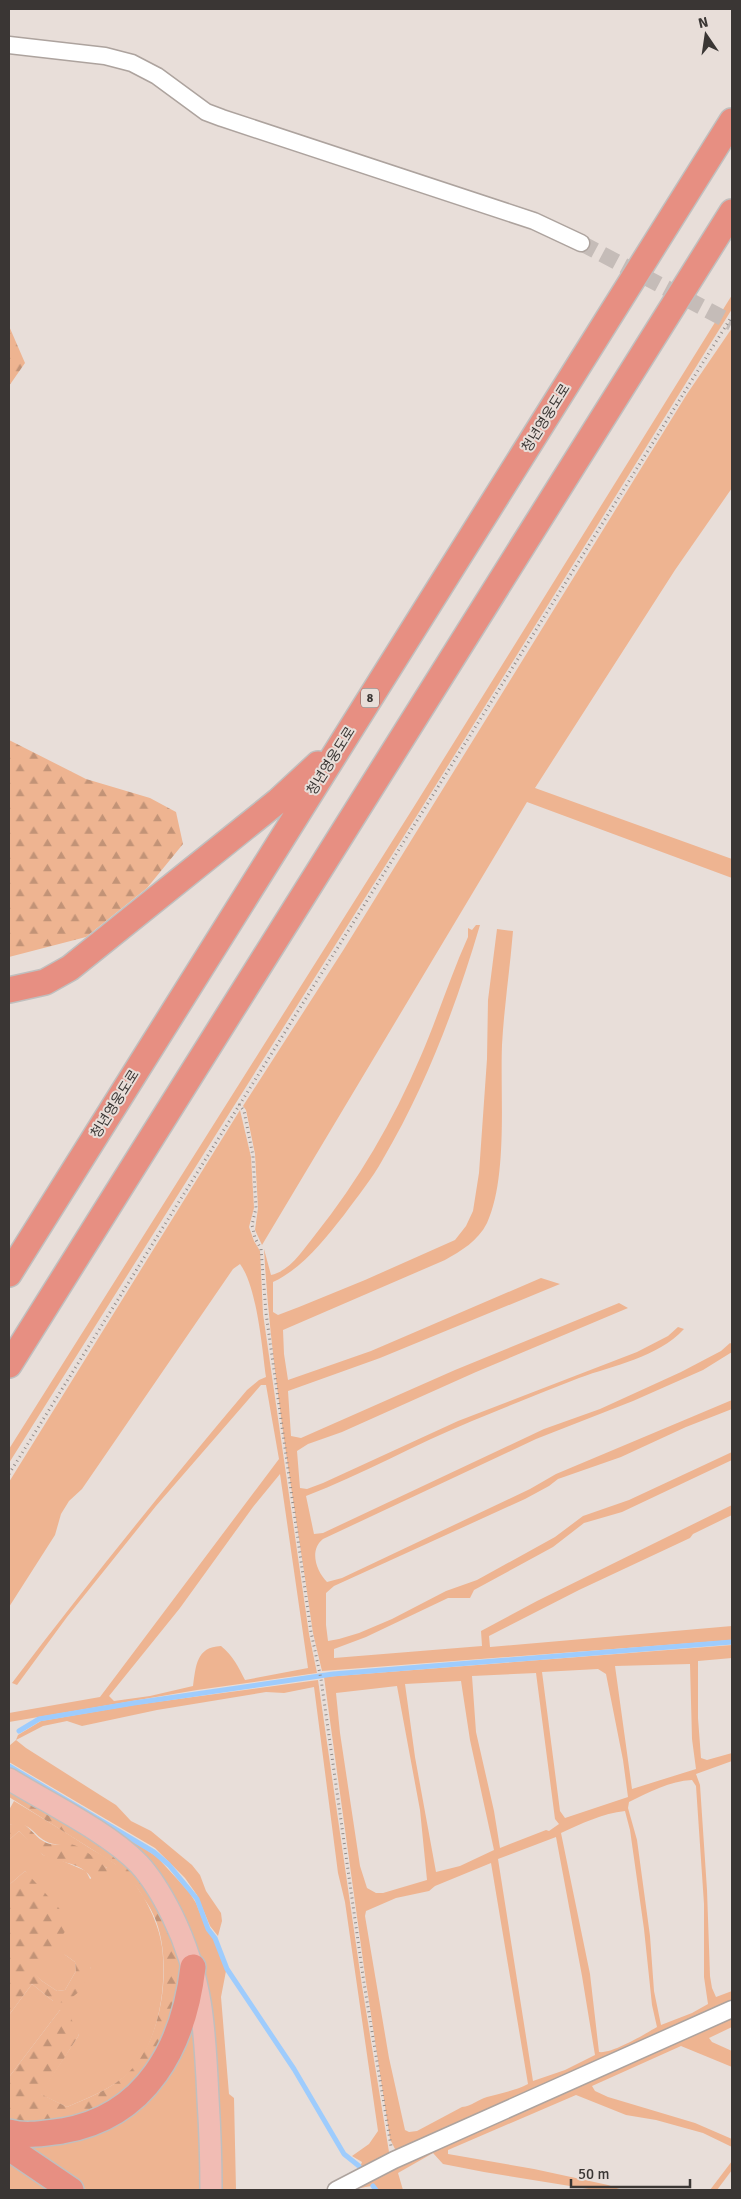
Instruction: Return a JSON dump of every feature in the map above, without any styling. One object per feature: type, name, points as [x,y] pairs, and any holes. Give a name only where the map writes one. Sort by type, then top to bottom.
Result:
[{"type":"highway","name":"청년영웅도로","points":[[9,1274],[732,121]]},
{"type":"highway","points":[[9,1364],[732,212]]},
{"type":"highway","points":[[9,990],[45,982],[70,968],[291,790],[355,723]]},
{"type":"highway","points":[[9,2132],[16,2134],[39,2134],[77,2128],[113,2113],[127,2104],[159,2071],[177,2036],[190,1997],[193,1967]]},
{"type":"highway","points":[[9,2148],[71,2190]]},
{"type":"main road","points":[[9,1779],[100,1834],[137,1862],[149,1875],[181,1933],[198,1988],[206,2050],[211,2190]]},
{"type":"street","points":[[9,45],[105,56],[132,63],[157,76],[206,112],[534,220],[581,243]]},
{"type":"street","points":[[336,2190],[394,2160],[732,2009]]},
{"type":"path","points":[[9,1474],[732,316]]},
{"type":"path","points":[[239,1104],[244,1111],[253,1156],[256,1208],[252,1225],[255,1238],[262,1250],[268,1331],[311,1632],[321,1679],[387,2133],[394,2160]]},
{"type":"green space","points":[[732,295],[732,309],[421,809],[9,1463],[9,1449],[415,805]]},
{"type":"green space","points":[[9,326],[25,363],[9,386]]},
{"type":"green space","points":[[732,328],[732,488],[675,570],[535,788],[732,859],[732,878],[527,802],[262,1245],[255,1230],[258,1208],[255,1154],[246,1110],[243,1106],[344,949],[687,394]]},
{"type":"green space","points":[[9,740],[86,779],[150,798],[176,812],[183,844],[147,888],[86,937],[9,957]]},
{"type":"green space","points":[[476,925],[480,925],[439,1045],[399,1131],[374,1174],[329,1234],[294,1269],[273,1282],[273,1312],[278,1315],[299,1307],[455,1240],[466,1226],[473,1211],[479,1173],[487,1059],[488,1000],[497,929],[513,931],[502,1045],[502,1136],[498,1183],[494,1204],[487,1223],[474,1240],[445,1260],[283,1330],[288,1380],[371,1351],[541,1278],[560,1284],[380,1358],[288,1391],[291,1436],[301,1438],[455,1370],[619,1303],[628,1308],[476,1372],[342,1432],[308,1444],[297,1451],[300,1488],[307,1489],[323,1483],[458,1421],[637,1352],[668,1336],[678,1327],[684,1329],[673,1339],[648,1354],[579,1378],[472,1421],[306,1496],[314,1534],[323,1533],[544,1429],[600,1409],[681,1372],[721,1351],[730,1343],[732,1344],[732,1352],[703,1370],[633,1401],[536,1439],[323,1539],[316,1549],[315,1555],[320,1572],[327,1582],[342,1578],[530,1489],[556,1474],[732,1400],[732,1409],[686,1427],[621,1457],[558,1479],[525,1499],[334,1586],[326,1593],[328,1641],[359,1633],[392,1619],[446,1591],[477,1580],[555,1537],[583,1516],[629,1500],[732,1452],[732,1460],[622,1512],[584,1523],[553,1547],[474,1590],[470,1598],[448,1598],[366,1637],[334,1649],[334,1658],[482,1646],[481,1631],[537,1601],[732,1505],[732,1515],[693,1534],[690,1538],[579,1590],[489,1636],[490,1647],[732,1626],[732,1640],[322,1671],[313,1633],[284,1441],[267,1297],[264,1249],[271,1275],[290,1265],[331,1214],[360,1172],[410,1081],[468,937],[468,928],[472,930]]},
{"type":"green space","points":[[240,1110],[251,1157],[254,1208],[249,1227],[260,1251],[263,1314],[309,1634],[317,1673],[197,1690],[9,1722],[9,1713],[100,1697],[279,1459],[266,1385],[261,1385],[156,1506],[67,1617],[17,1685],[12,1683],[98,1572],[217,1426],[247,1390],[266,1377],[255,1302],[246,1274],[240,1264],[233,1269],[82,1489],[69,1501],[61,1514],[55,1535],[9,1607],[9,1482]],"holes":[[[280,1474],[308,1668],[245,1680],[229,1654],[221,1646],[213,1647],[202,1654],[199,1659],[193,1686],[150,1696],[114,1701],[109,1696],[180,1608],[253,1507]]]},
{"type":"green space","points":[[732,1645],[732,1658],[698,1661],[698,1718],[701,1758],[707,1760],[732,1753],[732,1761],[696,1774],[700,1785],[707,1890],[710,1976],[716,1997],[732,1991],[732,2006],[396,2151],[390,2139],[366,1982],[324,1677]],"holes":[[[690,1664],[692,1739],[696,1769],[632,1789],[615,1666]],[[598,1669],[606,1674],[623,1760],[628,1797],[565,1818],[560,1811],[542,1672]],[[536,1673],[555,1819],[559,1824],[549,1831],[546,1830],[500,1848],[494,1811],[476,1732],[472,1676]],[[461,1681],[470,1740],[494,1850],[460,1866],[436,1872],[415,1757],[405,1684]],[[397,1686],[420,1810],[427,1880],[383,1893],[376,1893],[367,1888],[360,1866],[340,1733],[336,1693]],[[692,1780],[696,1786],[704,1904],[704,1977],[708,2004],[692,2013],[661,2025],[654,1991],[650,1936],[637,1840],[628,1808],[629,1802],[676,1782]],[[625,1811],[630,1830],[644,1929],[652,2005],[657,2027],[620,2047],[599,2052],[590,1974],[561,1833],[592,1819]],[[556,1837],[595,2055],[565,2070],[533,2081],[498,1859]],[[491,1863],[528,2084],[483,2098],[417,2131],[409,2132],[405,2130],[389,2058],[365,1916],[366,1911],[396,1898],[429,1891],[435,1886]]]},
{"type":"green space","points":[[318,1680],[362,1986],[389,2156],[362,2171],[360,2167],[362,2162],[352,2156],[369,2144],[378,2131],[345,1902],[338,1873],[314,1687],[284,1693],[266,1692],[157,1710],[82,1726],[67,1721],[43,1726],[16,1740],[18,1735],[41,1721],[134,1705]]},
{"type":"green space","points":[[16,1740],[116,1805],[131,1821],[151,1831],[192,1865],[200,1875],[206,1891],[221,1913],[222,1921],[218,1936],[210,1926],[197,1895],[185,1878],[155,1848],[9,1762],[9,1746]]},
{"type":"green space","points":[[9,1787],[126,1860],[164,1916],[181,1963],[179,2009],[145,2076],[91,2115],[9,2125],[9,2077],[60,2010],[68,2012],[79,2035],[41,2094],[67,2107],[92,2096],[124,2077],[142,2056],[158,2018],[164,1975],[160,1933],[146,1901],[121,1869],[9,1797]]},
{"type":"green space","points":[[14,1801],[105,1857],[127,1873],[151,1911],[162,1947],[163,1978],[159,2013],[148,2046],[140,2060],[130,2072],[116,2083],[67,2107],[40,2094],[79,2035],[60,2010],[9,2077],[9,2015],[32,1984],[53,2001],[91,1968],[64,1954],[75,1962],[76,1971],[65,1990],[57,1991],[33,1973],[66,1929],[25,1871],[9,1885],[9,1840],[19,1831],[43,1855],[86,1871],[90,1879],[107,1868],[69,1844],[48,1842],[26,1826],[19,1824],[9,1825],[9,1810]]},
{"type":"green space","points":[[93,1819],[133,1841],[157,1857],[189,1892],[196,1903],[207,1931],[216,1941],[226,1971],[221,1997],[229,2094],[234,2098],[236,2190],[219,2190],[208,1997]]},
{"type":"green space","points":[[19,1822],[46,1843],[70,1844],[81,1848],[106,1867],[114,1876],[107,1885],[97,1884],[81,1868],[42,1854],[19,1831],[9,1840],[9,1825]]},
{"type":"green space","points":[[25,1871],[67,1917],[67,1929],[34,1973],[57,1991],[65,1990],[76,1971],[75,1962],[64,1954],[66,1950],[71,1949],[91,1968],[80,1991],[65,2003],[53,2001],[32,1984],[9,2015],[9,1885]]},
{"type":"green space","points":[[732,2013],[732,2027],[709,2038],[712,2042],[732,2051],[732,2067],[681,2046],[592,2086],[595,2091],[608,2097],[695,2123],[732,2139],[732,2147],[703,2133],[656,2120],[626,2115],[576,2095],[448,2150],[448,2154],[534,2169],[608,2185],[622,2190],[595,2190],[443,2164],[433,2153],[398,2173],[403,2190],[377,2190],[372,2184],[372,2186],[345,2190]]},
{"type":"green space","points":[[193,2014],[205,2190],[87,2190],[43,2160],[22,2141],[72,2138]]},
{"type":"green space","points":[[9,2155],[60,2190],[9,2190]]},
{"type":"green space","points":[[732,2161],[732,2170],[717,2190],[710,2190]]},
{"type":"waterway","points":[[19,1731],[39,1719],[333,1674],[732,1642]]},
{"type":"waterway","points":[[9,1766],[154,1852],[169,1865],[197,1899],[208,1929],[215,1938],[227,1969],[294,2069],[344,2154],[359,2166]]},
{"type":"waterway","points":[[373,2186],[376,2190]]},
{"type":"tunnel","points":[[581,243],[732,323]]}]
